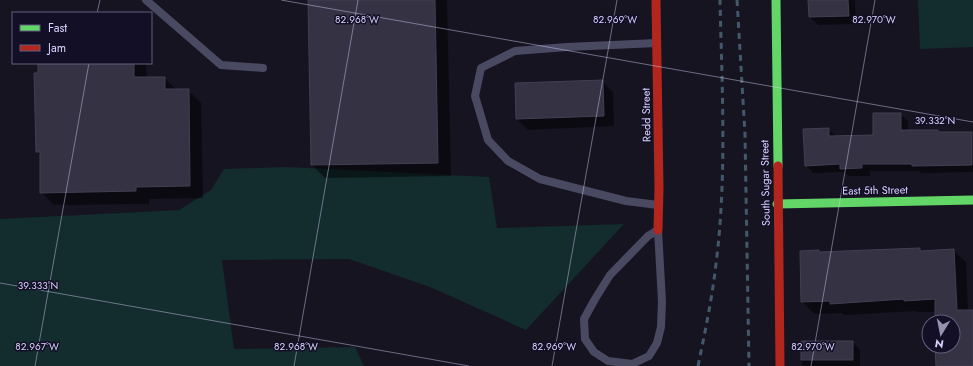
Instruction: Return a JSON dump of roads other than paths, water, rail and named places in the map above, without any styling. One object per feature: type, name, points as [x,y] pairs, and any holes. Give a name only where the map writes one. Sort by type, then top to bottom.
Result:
[{"type":"street","name":"Redd Street","points":[[656,0],[658,230]]},
{"type":"street","name":"South Sugar Street","points":[[776,0],[780,366]]},
{"type":"street","name":"East 5th Street","points":[[778,204],[973,200]]},
{"type":"lane","points":[[146,0],[221,65],[263,68]]},
{"type":"lane","points":[[657,43],[515,51],[481,68],[475,96],[488,140],[508,161],[540,179],[626,201],[658,205]]},
{"type":"lane","points":[[658,230],[662,301],[661,327],[657,343],[649,356],[632,364],[608,361],[594,352],[585,339],[584,319],[610,275],[648,236],[658,230]]},
{"type":"railway","points":[[698,366],[714,277],[722,198],[723,99],[720,0]]},
{"type":"railway","points":[[737,0],[745,134],[749,366]]}]
